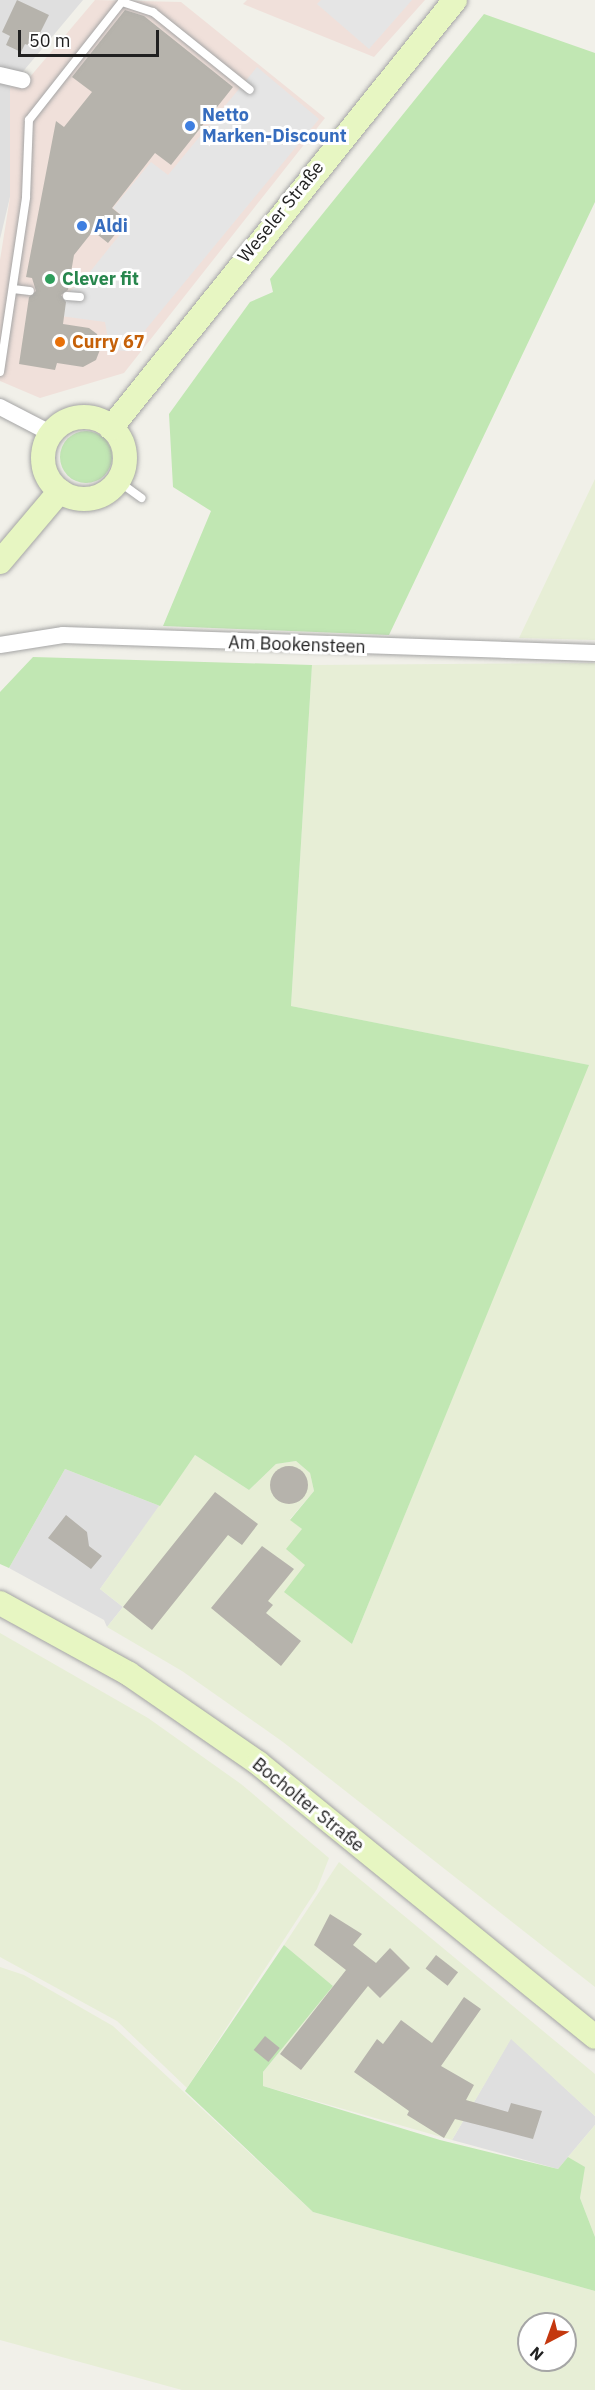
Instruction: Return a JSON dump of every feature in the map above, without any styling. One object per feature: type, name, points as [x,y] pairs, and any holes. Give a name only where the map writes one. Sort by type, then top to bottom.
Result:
[{"type":"street","name":"Weseler Straße","points":[[111,428],[455,0]]},
{"type":"street","points":[[0,75],[22,80]]},
{"type":"street","points":[[0,407],[51,434]]},
{"type":"street","points":[[73,419],[93,419],[111,428],[124,448],[118,481],[96,498],[71,497],[60,491],[45,471],[43,458],[51,434],[73,419]]},
{"type":"street","points":[[0,562],[60,491]]},
{"type":"street","name":"Am Bookensteen","points":[[0,645],[63,636],[595,653]]},
{"type":"street","name":"Bocholter Straße","points":[[0,1603],[129,1674],[239,1750],[595,2037]]},
{"type":"lane","points":[[0,372],[26,197],[29,120],[122,2],[153,12],[250,90]]},
{"type":"lane","points":[[13,289],[30,291]]},
{"type":"lane","points":[[67,296],[80,297]]},
{"type":"lane","points":[[118,481],[141,498]]},
{"type":"shaded area","points":[[0,0],[83,0],[10,87],[10,197],[0,239]]},
{"type":"shaded area","points":[[95,0],[181,2],[325,118],[124,373],[40,398],[0,381],[0,260],[10,197],[10,87],[24,84]]},
{"type":"shaded area","points":[[247,0],[425,0],[374,57],[243,4]]},
{"type":"shaded area","points":[[321,0],[412,0],[369,49],[317,4]]},
{"type":"shaded area","points":[[257,67],[319,119],[128,351],[110,350],[105,322],[53,315],[55,302],[81,283],[130,222],[113,208],[151,162],[168,175]]},
{"type":"shaded area","points":[[65,1469],[160,1506],[100,1589],[123,1607],[107,1627],[104,1620],[9,1568]]},
{"type":"shaded area","points":[[511,2038],[595,2116],[595,2125],[558,2169],[452,2140]]},
{"type":"green space","points":[[484,14],[595,53],[595,202],[389,635],[163,626],[211,511],[173,487],[169,414],[250,302],[273,292],[270,279]]},
{"type":"green space","points":[[86,431],[96,433],[104,439],[110,447],[112,457],[110,467],[104,475],[96,481],[86,483],[76,481],[68,475],[62,467],[60,457],[62,447],[68,439],[76,433]]},
{"type":"green space","points":[[595,479],[595,640],[519,638]]},
{"type":"green space","points":[[33,657],[312,665],[291,1006],[589,1065],[352,1644],[284,1592],[305,1565],[286,1549],[302,1529],[290,1520],[314,1491],[310,1473],[296,1461],[276,1464],[249,1490],[195,1455],[160,1506],[65,1469],[9,1568],[0,1564],[0,692]]},
{"type":"green space","points":[[595,663],[595,1987],[283,1742],[182,1671],[107,1627],[123,1607],[100,1589],[195,1455],[249,1490],[276,1464],[296,1461],[310,1473],[314,1491],[290,1519],[302,1529],[305,1564],[352,1644],[588,1065],[291,1006],[312,665]]},
{"type":"green space","points":[[0,1633],[148,1718],[241,1784],[329,1858],[317,1889],[187,2088],[117,2021],[0,1957]]},
{"type":"green space","points":[[339,1862],[595,2074],[595,2116],[511,2039],[452,2140],[263,2086],[263,2072],[333,1986],[284,1945]]},
{"type":"green space","points":[[284,1945],[333,1986],[263,2072],[263,2086],[440,2140],[558,2169],[568,2157],[585,2167],[580,2198],[595,2237],[595,2291],[313,2212],[185,2091]]},
{"type":"green space","points":[[0,1967],[24,1975],[113,2026],[313,2212],[595,2291],[595,2390],[182,2390],[0,2340]]},
{"type":"green space","points":[[595,2125],[595,2237],[580,2198],[584,2167],[568,2157]]},
{"type":"building","points":[[17,0],[49,15],[33,47],[25,44],[21,52],[6,45],[10,36],[2,32]]},
{"type":"building","points":[[125,10],[144,16],[233,87],[171,165],[155,153],[112,208],[127,220],[108,243],[93,231],[74,255],[68,290],[61,295],[66,302],[63,324],[89,328],[97,334],[101,347],[96,360],[83,367],[57,363],[55,370],[19,364],[29,297],[36,291],[32,278],[26,277],[56,121],[64,127],[92,92],[72,77]]},
{"type":"building","points":[[289,1466],[303,1471],[308,1485],[303,1499],[289,1504],[275,1499],[270,1485],[275,1471]]},
{"type":"building","points":[[215,1492],[258,1524],[242,1545],[228,1535],[152,1630],[123,1607]]},
{"type":"building","points":[[66,1515],[87,1532],[89,1546],[102,1556],[91,1569],[48,1538]]},
{"type":"building","points":[[262,1546],[294,1569],[268,1601],[273,1605],[266,1613],[301,1641],[281,1666],[211,1608]]},
{"type":"building","points":[[330,1914],[362,1934],[353,1945],[376,1963],[390,1948],[410,1968],[380,1998],[368,1986],[301,2070],[280,2054],[346,1970],[314,1945]]},
{"type":"building","points":[[436,1955],[458,1972],[448,1986],[426,1968]]},
{"type":"building","points":[[464,1997],[481,2009],[441,2066],[474,2085],[466,2100],[508,2112],[511,2103],[542,2111],[533,2139],[455,2119],[444,2138],[407,2115],[409,2111],[354,2072],[377,2039],[383,2044],[401,2020],[432,2043]]},
{"type":"building","points":[[265,2036],[280,2048],[268,2062],[254,2050]]},
{"type":"place","name":"Netto Marken-Discount","points":[[190,126]]},
{"type":"place","name":"Aldi","points":[[82,226]]},
{"type":"place","name":"Clever fit","points":[[50,279]]},
{"type":"place","name":"Curry 67","points":[[60,342]]}]
